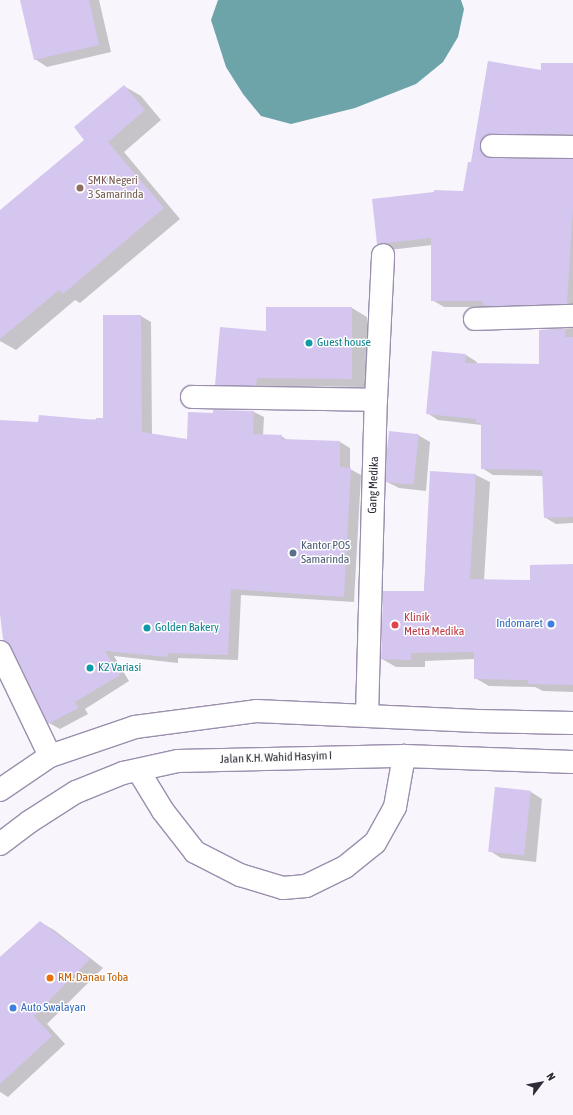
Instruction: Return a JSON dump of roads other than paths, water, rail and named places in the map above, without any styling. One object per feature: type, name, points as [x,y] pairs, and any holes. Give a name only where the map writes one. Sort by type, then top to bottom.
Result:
[{"type":"main road","points":[[492,146],[573,148]]},
{"type":"main road","name":"Gang Medika","points":[[367,715],[376,400],[383,255]]},
{"type":"main road","points":[[475,320],[573,316]]},
{"type":"main road","points":[[192,397],[376,400]]},
{"type":"main road","points":[[0,652],[50,756]]},
{"type":"main road","points":[[0,790],[50,756],[135,727],[256,710],[573,723]]},
{"type":"main road","points":[[138,770],[163,811],[195,852],[240,875],[283,888],[306,886],[345,867],[375,843],[395,807],[404,756]]},
{"type":"main road","name":"Jalan K.H. Wahid Hasyim I","points":[[0,844],[29,822],[76,792],[123,773],[178,761],[404,756],[573,762]]},
{"type":"water","points":[[218,0],[461,0],[464,9],[458,37],[443,62],[416,84],[355,108],[291,124],[261,116],[243,94],[226,67],[211,20]]},
{"type":"place","name":"SMK Negeri 3 Samarinda","points":[[80,188]]},
{"type":"place","name":"Guest house","points":[[309,343]]},
{"type":"place","name":"Kantor POS Samarinda","points":[[293,553]]},
{"type":"place","name":"Indomaret","points":[[551,624]]},
{"type":"place","name":"Klinik Metta Medika","points":[[395,625]]},
{"type":"place","name":"Golden Bakery","points":[[147,628]]},
{"type":"place","name":"K2 Variasi","points":[[90,668]]},
{"type":"place","name":"RM. Danau Toba","points":[[50,978]]},
{"type":"place","name":"Auto Swalayan","points":[[13,1008]]}]
